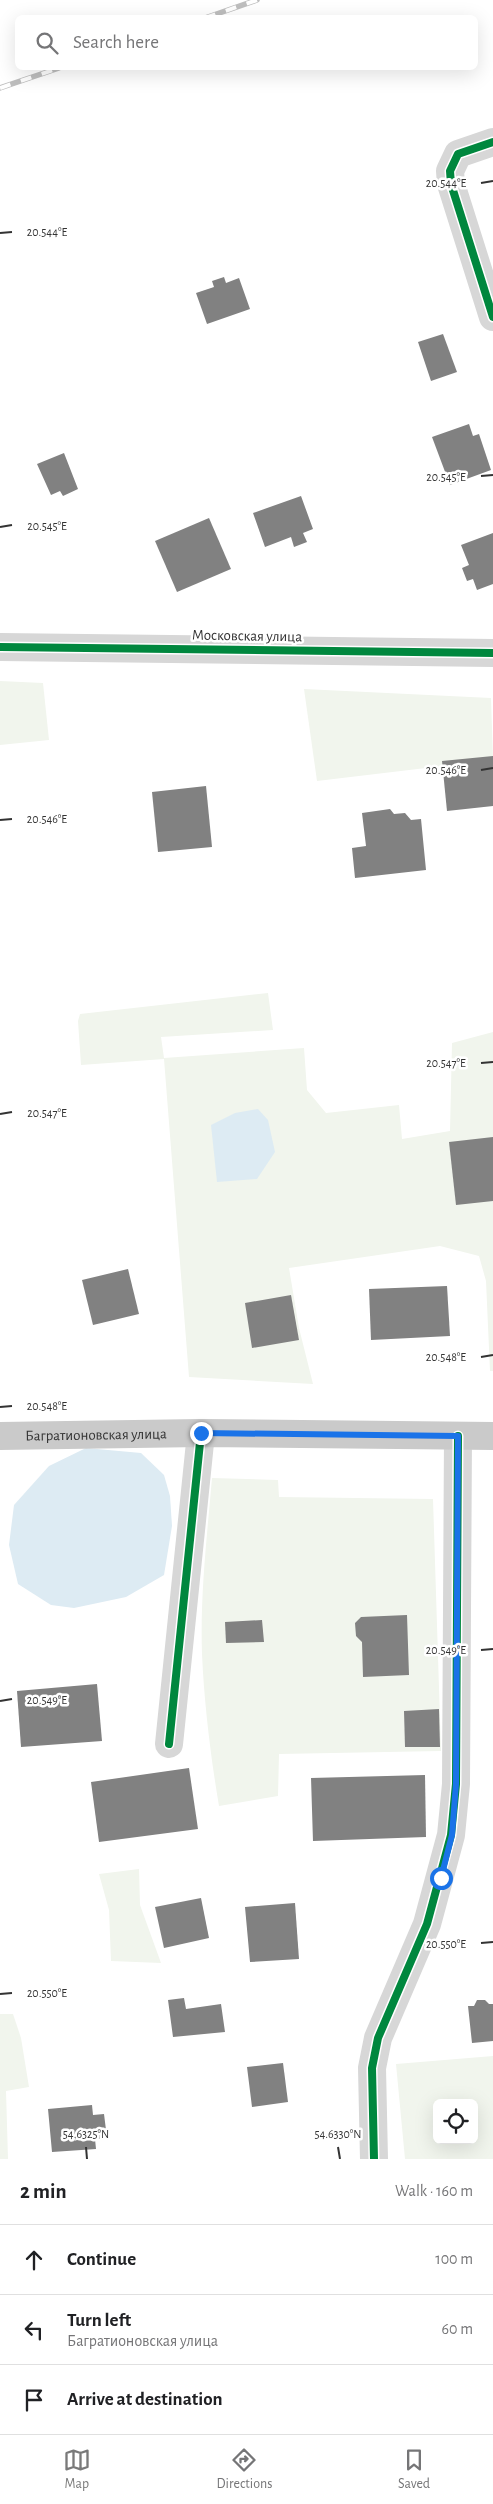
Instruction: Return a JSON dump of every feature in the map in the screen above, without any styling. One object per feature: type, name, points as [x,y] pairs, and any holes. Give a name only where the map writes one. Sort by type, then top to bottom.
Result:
[{"type":"main road","name":"Багратионовская улица","points":[[0,1436],[201,1433],[493,1436]]},
{"type":"street","points":[[493,142],[458,154],[450,171],[451,184],[493,317]]},
{"type":"street","name":"Московская улица","points":[[0,647],[493,654]]},
{"type":"street","points":[[169,1744],[201,1433]]},
{"type":"street","points":[[374,2159],[372,2068],[378,2038],[427,1924],[452,1835],[456,1784],[458,1436]]},
{"type":"shaded area","points":[[0,681],[43,683],[49,740],[0,745]]},
{"type":"shaded area","points":[[304,689],[491,698],[493,760],[317,781]]},
{"type":"shaded area","points":[[268,993],[273,1030],[161,1037],[164,1058],[304,1048],[307,1090],[326,1113],[399,1105],[402,1139],[450,1131],[452,1043],[493,1032],[493,1371],[490,1371],[486,1281],[479,1256],[440,1246],[289,1268],[299,1328],[313,1384],[189,1377],[164,1059],[81,1065],[78,1021],[80,1014]]},
{"type":"shaded area","points":[[258,1109],[268,1120],[275,1152],[257,1179],[217,1182],[211,1125],[235,1113]]},
{"type":"shaded area","points":[[86,1448],[141,1453],[164,1475],[170,1496],[172,1526],[164,1575],[126,1597],[74,1608],[51,1605],[18,1584],[9,1545],[14,1505],[49,1466]]},
{"type":"shaded area","points":[[212,1478],[278,1480],[279,1497],[433,1499],[441,1751],[279,1754],[278,1796],[219,1806],[208,1730],[202,1654],[203,1588]]},
{"type":"shaded area","points":[[139,1869],[140,1905],[161,1963],[111,1961],[109,1910],[99,1874]]},
{"type":"shaded area","points":[[0,2014],[13,2014],[21,2038],[29,2087],[6,2091],[8,2159],[0,2159]]},
{"type":"shaded area","points":[[493,2056],[493,2159],[405,2159],[396,2064]]},
{"type":"building","points":[[224,277],[226,283],[239,278],[250,309],[207,324],[196,293],[214,287],[212,281]]},
{"type":"building","points":[[443,334],[457,372],[431,381],[418,342]]},
{"type":"building","points":[[469,424],[473,436],[479,434],[491,470],[450,485],[432,437]]},
{"type":"building","points":[[64,453],[78,489],[63,496],[60,491],[51,495],[37,464]]},
{"type":"building","points":[[301,496],[313,529],[303,533],[307,542],[294,547],[291,537],[265,547],[253,513]]},
{"type":"building","points":[[209,518],[231,569],[177,592],[155,541]]},
{"type":"building","points":[[493,533],[493,584],[477,590],[473,579],[467,581],[462,568],[469,565],[461,545]]},
{"type":"building","points":[[493,756],[493,806],[447,811],[442,761]]},
{"type":"building","points":[[206,786],[212,847],[158,852],[152,792]]},
{"type":"building","points":[[390,809],[394,814],[405,813],[411,820],[421,819],[426,870],[355,878],[352,848],[366,846],[362,813]]},
{"type":"building","points":[[493,1137],[493,1201],[456,1205],[449,1142]]},
{"type":"building","points":[[128,1269],[139,1314],[93,1325],[82,1280]]},
{"type":"building","points":[[447,1286],[450,1336],[371,1340],[369,1289]]},
{"type":"building","points":[[291,1295],[299,1340],[252,1348],[245,1303]]},
{"type":"building","points":[[407,1615],[409,1675],[363,1677],[362,1642],[356,1636],[355,1623],[361,1617]]},
{"type":"building","points":[[262,1620],[264,1642],[226,1643],[225,1622]]},
{"type":"building","points":[[97,1684],[102,1741],[21,1747],[17,1691]]},
{"type":"building","points":[[439,1709],[440,1747],[405,1747],[404,1711]]},
{"type":"building","points":[[189,1768],[198,1829],[99,1842],[91,1782]]},
{"type":"building","points":[[425,1775],[426,1837],[313,1841],[311,1778]]},
{"type":"building","points":[[201,1898],[209,1938],[164,1948],[155,1907]]},
{"type":"building","points":[[295,1903],[299,1959],[250,1962],[245,1907]]},
{"type":"building","points":[[184,1998],[186,2009],[221,2004],[225,2032],[173,2037],[168,2000]]},
{"type":"building","points":[[477,2000],[485,2000],[489,2004],[493,2004],[493,2041],[472,2043],[468,2006],[474,2006]]},
{"type":"building","points":[[283,2063],[288,2102],[252,2107],[247,2067]]},
{"type":"building","points":[[92,2105],[93,2115],[104,2114],[107,2138],[95,2139],[96,2149],[52,2152],[48,2109]]},
{"type":"railway","points":[[214,15],[257,0]]},
{"type":"railway","points":[[0,88],[53,70]]},
{"type":"cycle path","points":[[493,142],[458,154],[450,171],[451,184],[493,317]]},
{"type":"cycle path","points":[[0,647],[493,653]]},
{"type":"cycle path","points":[[169,1744],[201,1433]]},
{"type":"cycle path","points":[[374,2159],[372,2068],[378,2038],[427,1924],[451,1835],[456,1784],[458,1436]]},
{"type":"route","points":[[201,1433],[458,1436],[456,1784],[452,1835],[441,1878]]}]
